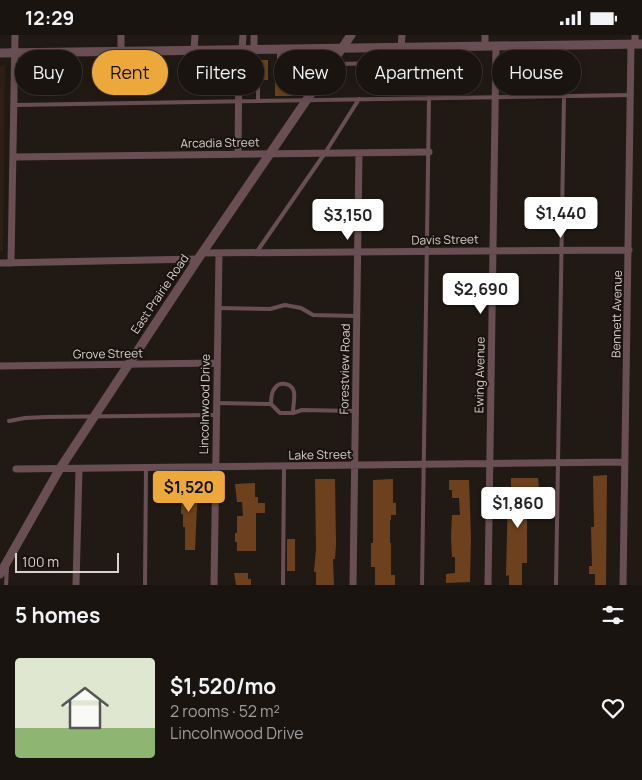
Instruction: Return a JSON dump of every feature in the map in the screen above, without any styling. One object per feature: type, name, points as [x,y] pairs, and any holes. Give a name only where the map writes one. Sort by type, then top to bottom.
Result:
[{"type":"street","points":[[11,263],[15,35]]},
{"type":"street","points":[[121,35],[121,50]]},
{"type":"street","points":[[194,50],[195,35]]},
{"type":"street","points":[[240,50],[242,35]]},
{"type":"street","points":[[254,35],[254,50],[636,42]]},
{"type":"street","name":"East Prairie Road","points":[[342,48],[351,35]]},
{"type":"street","points":[[397,48],[402,35]]},
{"type":"street","points":[[485,35],[485,46]]},
{"type":"street","name":"Bennett Avenue","points":[[623,585],[632,95],[636,42]]},
{"type":"street","name":"Ewing Avenue","points":[[488,585],[496,46]]},
{"type":"street","points":[[0,53],[92,52]]},
{"type":"street","points":[[238,95],[238,154]]},
{"type":"street","name":"East Prairie Road","points":[[0,574],[58,470],[200,256],[311,95]]},
{"type":"street","name":"Arcadia Street","points":[[13,157],[428,152]]},
{"type":"street","name":"Forestview Road","points":[[353,585],[359,153]]},
{"type":"street","name":"Davis Street","points":[[0,263],[200,256],[219,253],[629,250]]},
{"type":"street","name":"Lincolnwood Drive","points":[[214,585],[219,253]]},
{"type":"street","name":"Grove Street","points":[[0,366],[217,363]]},
{"type":"street","name":"Lake Street","points":[[16,469],[625,462]]},
{"type":"street","points":[[76,585],[78,469]]},
{"type":"lane","points":[[346,64],[393,63],[397,48]]},
{"type":"lane","points":[[258,95],[258,101]]},
{"type":"lane","points":[[14,105],[632,95]]},
{"type":"lane","points":[[556,585],[564,96]]},
{"type":"lane","points":[[422,585],[429,98]]},
{"type":"lane","points":[[256,253],[326,153],[359,99]]},
{"type":"lane","points":[[218,308],[270,309],[285,305],[301,308],[313,315],[357,316]]},
{"type":"lane","points":[[271,404],[273,390],[276,387],[285,383],[290,385],[294,391],[293,413]]},
{"type":"lane","points":[[217,403],[271,404],[280,413],[355,411]]},
{"type":"lane","points":[[9,421],[25,418],[216,415]]},
{"type":"lane","points":[[283,585],[284,467]]},
{"type":"lane","points":[[145,585],[146,469]]},
{"type":"lane","points":[[6,585],[7,561]]},
{"type":"shaded area","points":[[0,66],[5,66],[3,251],[0,251]]},
{"type":"building","points":[[264,60],[268,60],[268,80],[264,80]]},
{"type":"building","points":[[275,95],[294,95],[294,96]]},
{"type":"building","points":[[607,475],[606,585],[595,585],[595,574],[589,574],[589,566],[592,566],[591,527],[594,527],[593,476]]},
{"type":"building","points":[[511,478],[538,478],[539,488],[521,489],[521,508],[529,507],[530,518],[527,518],[527,563],[522,563],[522,585],[509,585],[509,575],[506,576],[508,492],[511,492]]},
{"type":"building","points":[[315,479],[335,479],[336,544],[335,559],[333,559],[334,585],[316,585],[316,572],[314,572],[316,549]]},
{"type":"building","points":[[393,479],[393,503],[396,503],[396,515],[391,515],[390,543],[391,575],[395,575],[395,585],[375,585],[375,567],[371,567],[373,480]]},
{"type":"building","points":[[449,480],[469,480],[470,582],[446,583],[446,574],[455,573],[455,557],[452,557],[452,515],[460,515],[459,498],[452,498],[452,490],[449,490]]},
{"type":"building","points":[[255,483],[255,497],[258,497],[258,503],[265,503],[265,513],[256,513],[256,551],[237,551],[235,533],[237,533],[237,516],[243,516],[242,502],[237,502],[235,484]]},
{"type":"building","points":[[178,484],[198,484],[195,550],[185,550],[185,527],[183,527],[183,514],[181,514],[182,494],[179,494]]},
{"type":"building","points":[[287,539],[295,539],[295,571],[287,571]]},
{"type":"building","points":[[234,573],[248,573],[251,585],[236,585]]}]
